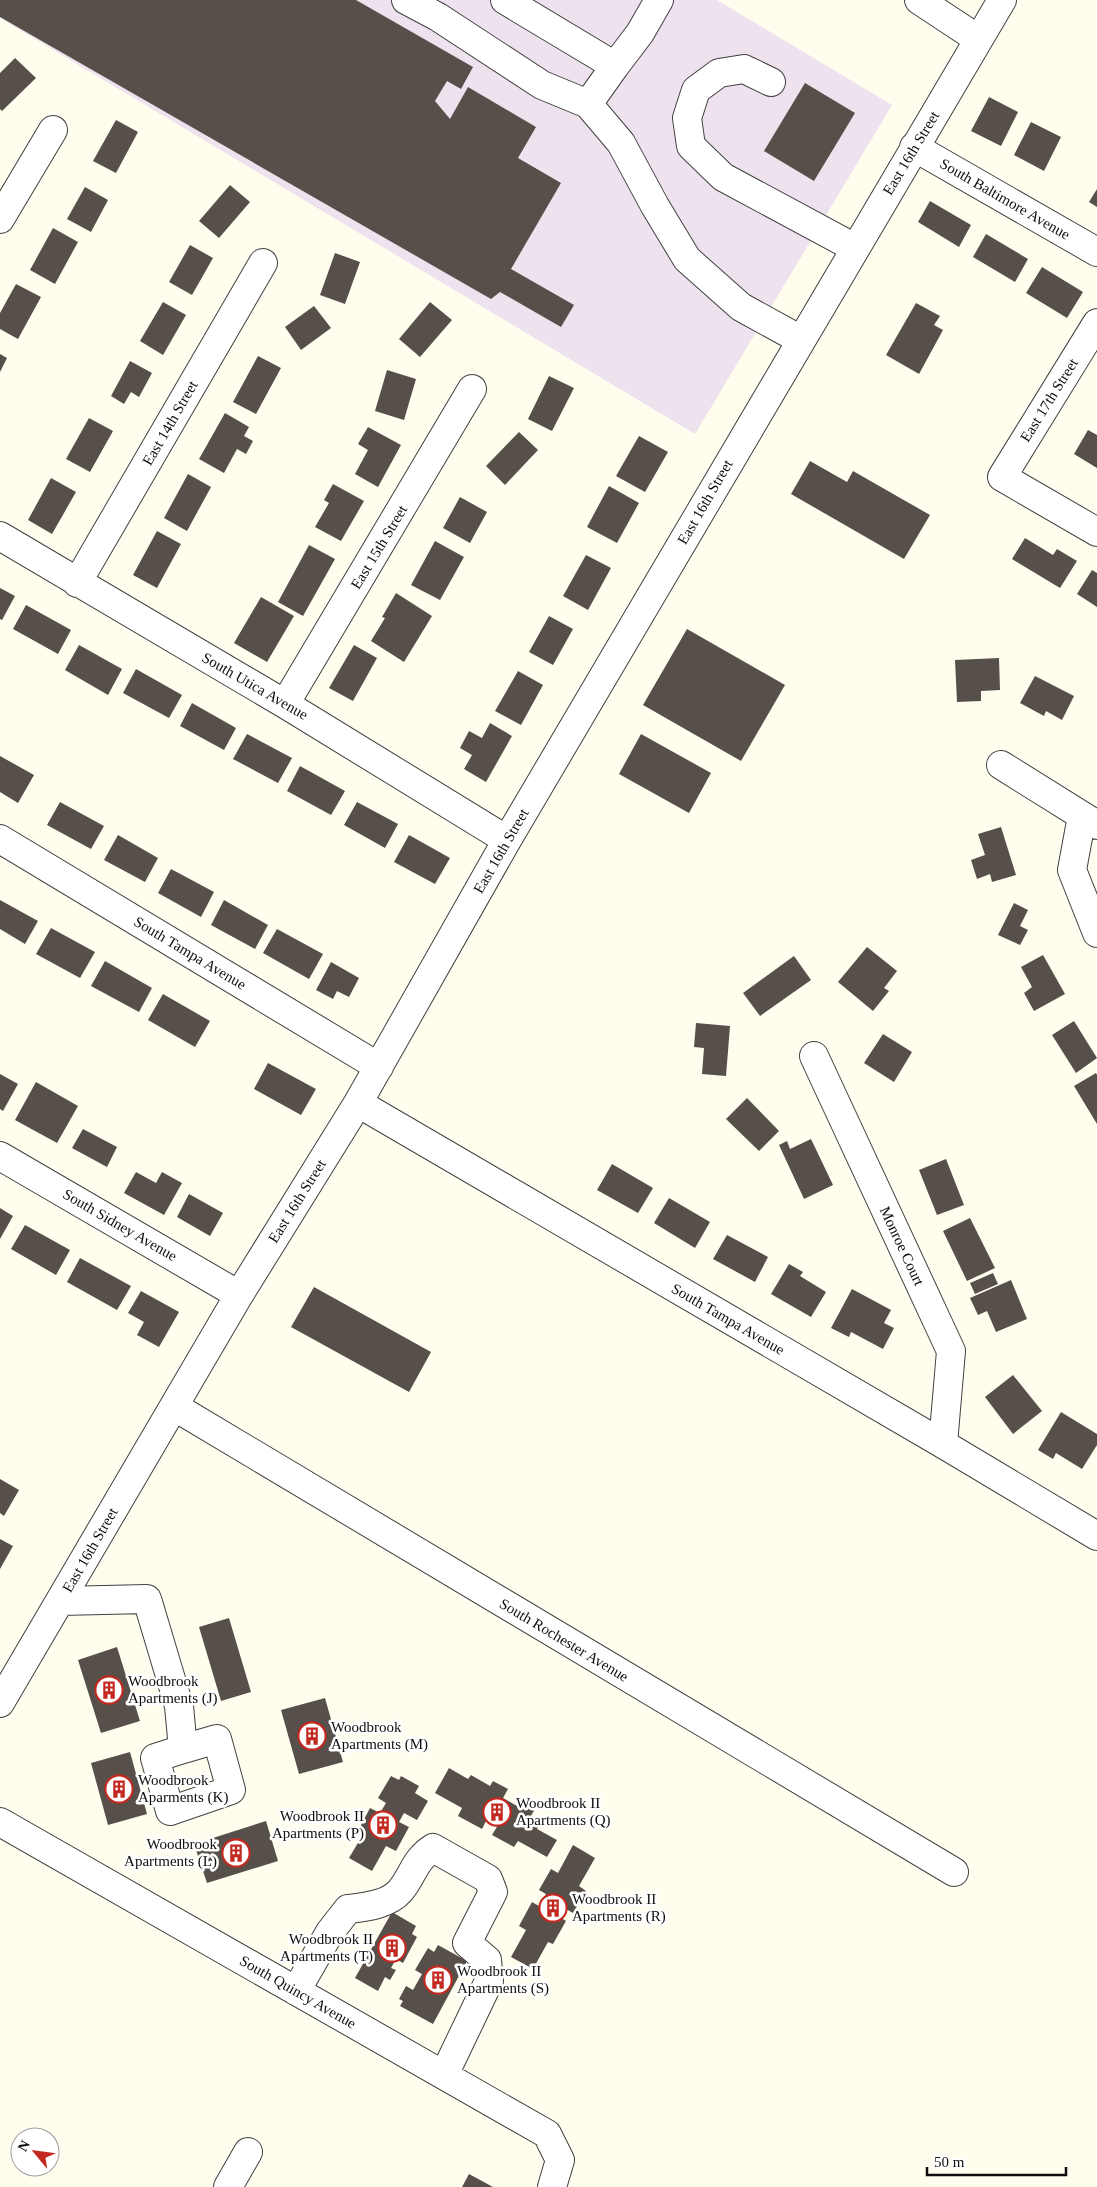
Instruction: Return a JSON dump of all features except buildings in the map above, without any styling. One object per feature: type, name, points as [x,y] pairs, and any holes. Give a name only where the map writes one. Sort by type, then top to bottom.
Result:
[{"type":"street","points":[[406,0],[438,18],[542,85],[588,104],[621,143],[655,206],[687,259],[741,307],[801,340]]},
{"type":"street","points":[[506,0],[615,66]]},
{"type":"street","points":[[588,104],[640,33],[659,0]]},
{"type":"street","points":[[919,0],[978,39]]},
{"type":"street","name":"East 16th Street","points":[[0,1703],[239,1295],[358,1103],[507,840],[1002,0]]},
{"type":"street","points":[[771,82],[744,69],[719,73],[696,90],[687,118],[691,146],[723,177],[855,248]]},
{"type":"street","points":[[0,219],[54,130]]},
{"type":"street","name":"South Baltimore Avenue","points":[[914,148],[1097,252]]},
{"type":"street","name":"East 14th Street","points":[[76,583],[263,262]]},
{"type":"street","name":"East 17th Street","points":[[1097,323],[1002,477],[1097,532]]},
{"type":"street","name":"East 15th Street","points":[[286,704],[472,390]]},
{"type":"street","name":"South Utica Avenue","points":[[0,536],[76,583],[286,704],[507,840]]},
{"type":"street","points":[[1001,765],[1090,820],[1072,870],[1097,933]]},
{"type":"street","name":"South Tampa Avenue","points":[[0,839],[379,1067]]},
{"type":"street","name":"Monroe Court","points":[[814,1056],[951,1351],[943,1444]]},
{"type":"street","name":"South Tampa Avenue","points":[[358,1103],[943,1444],[1097,1536]]},
{"type":"street","name":"South Sidney Avenue","points":[[0,1156],[239,1295]]},
{"type":"street","name":"South Rochester Avenue","points":[[175,1406],[954,1872]]},
{"type":"street","points":[[60,1601],[147,1599],[179,1706],[183,1749]]},
{"type":"street","name":"South Quincy Avenue","points":[[0,1822],[547,2134],[560,2160],[552,2187]]},
{"type":"street","points":[[296,1991],[330,1932],[348,1909],[373,1906],[399,1893],[421,1855],[433,1848],[480,1874],[488,1879],[493,1892],[467,1943],[487,1960],[489,1981],[444,2075]]},
{"type":"street","points":[[228,2187],[248,2152]]},
{"type":"shaded area","points":[[0,0],[717,0],[892,105],[695,434],[0,18]]},
{"type":"place","name":"Woodbrook Apartments (J)","points":[[109,1690]]},
{"type":"place","name":"Woodbrook Apartments (M)","points":[[312,1736]]},
{"type":"place","name":"Woodbrook Aparments (K)","points":[[119,1789]]},
{"type":"place","name":"Woodbrook II Apartments (Q)","points":[[497,1812]]},
{"type":"place","name":"Woodbrook II Apartments (P)","points":[[383,1825]]},
{"type":"place","name":"Woodbrook Apartments (L)","points":[[236,1853]]},
{"type":"place","name":"Woodbrook II Apartments (R)","points":[[553,1908]]},
{"type":"place","name":"Woodbrook II Apartments (T)","points":[[392,1948]]},
{"type":"place","name":"Woodbrook II Apartments (S)","points":[[438,1980]]}]
